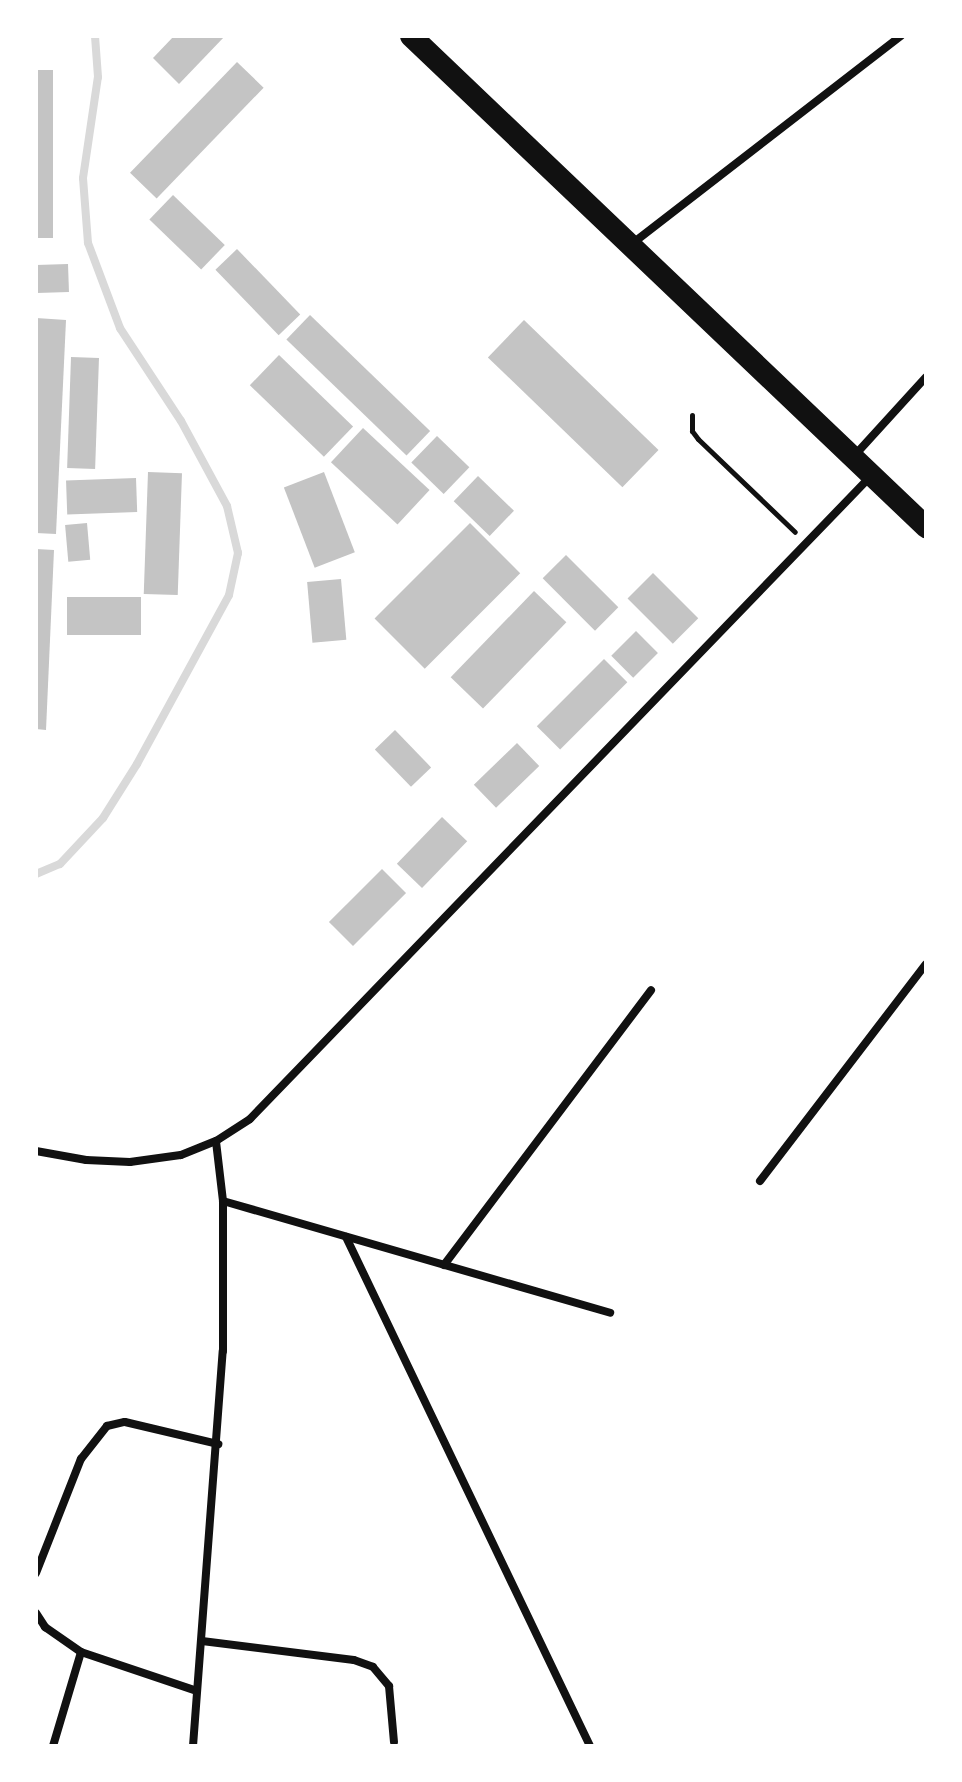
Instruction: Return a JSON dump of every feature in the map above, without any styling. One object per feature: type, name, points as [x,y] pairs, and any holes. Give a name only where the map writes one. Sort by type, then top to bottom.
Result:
[{"type":"highway","points":[[411,36],[926,527]]},
{"type":"street","points":[[632,244],[901,36]]},
{"type":"street","points":[[854,456],[926,377]]},
{"type":"street","points":[[36,1151],[86,1160],[130,1162],[181,1155],[216,1141],[250,1119],[873,475]]},
{"type":"street","points":[[760,1181],[926,964]]},
{"type":"street","points":[[444,1265],[651,990]]},
{"type":"street","points":[[193,1746],[218,1444],[225,1269],[223,1201],[216,1141]]},
{"type":"street","points":[[223,1201],[610,1313]]},
{"type":"street","points":[[346,1237],[590,1746]]},
{"type":"street","points":[[36,1573],[81,1459],[107,1426],[125,1422],[218,1444]]},
{"type":"street","points":[[36,1613],[45,1627],[81,1652],[197,1691]]},
{"type":"street","points":[[202,1641],[354,1660],[373,1667],[389,1686],[394,1742]]},
{"type":"street","points":[[53,1746],[81,1652]]},
{"type":"path","points":[[692,415],[692,431],[698,439],[807,543]]},
{"type":"building","points":[[174,36],[225,36],[179,84],[153,58]]},
{"type":"building","points":[[237,62],[264,88],[157,198],[130,173]]},
{"type":"building","points":[[36,70],[53,70],[53,238],[36,238]]},
{"type":"building","points":[[173,195],[225,245],[201,269],[149,219]]},
{"type":"building","points":[[237,249],[300,314],[279,335],[215,270]]},
{"type":"building","points":[[68,264],[69,292],[37,293],[36,265]]},
{"type":"building","points":[[310,315],[430,431],[407,455],[286,339]]},
{"type":"building","points":[[36,318],[66,320],[56,534],[36,533]]},
{"type":"building","points":[[524,320],[659,450],[622,487],[488,357]]},
{"type":"building","points":[[279,355],[353,427],[324,457],[250,385]]},
{"type":"building","points":[[71,357],[99,358],[95,469],[67,468]]},
{"type":"building","points":[[363,428],[430,490],[397,524],[331,462]]},
{"type":"building","points":[[437,436],[469,467],[444,494],[411,463]]},
{"type":"building","points":[[148,472],[182,473],[178,595],[144,594]]},
{"type":"building","points":[[324,472],[355,552],[315,568],[284,487]]},
{"type":"building","points":[[478,476],[514,511],[490,536],[454,501]]},
{"type":"building","points":[[136,478],[137,512],[67,514],[66,480]]},
{"type":"building","points":[[87,523],[90,560],[68,562],[65,525]]},
{"type":"building","points":[[470,523],[520,573],[425,669],[375,618]]},
{"type":"building","points":[[36,549],[54,550],[46,730],[36,729]]},
{"type":"building","points":[[566,555],[618,607],[595,631],[543,578]]},
{"type":"building","points":[[653,573],[698,618],[673,644],[628,598]]},
{"type":"building","points":[[341,579],[346,640],[312,643],[307,582]]},
{"type":"building","points":[[534,591],[566,622],[483,709],[451,677]]},
{"type":"building","points":[[67,597],[141,597],[141,635],[67,635]]},
{"type":"building","points":[[636,631],[658,653],[633,678],[611,656]]},
{"type":"building","points":[[604,659],[627,682],[560,750],[537,726]]},
{"type":"building","points":[[395,730],[431,767],[411,787],[375,749]]},
{"type":"building","points":[[517,743],[539,766],[496,808],[474,785]]},
{"type":"building","points":[[442,817],[467,841],[422,888],[397,864]]},
{"type":"building","points":[[382,869],[406,893],[353,946],[329,922]]},
{"type":"waterway","points":[[36,874],[60,864],[103,818],[137,764],[229,595],[238,553],[227,506],[181,421],[120,328],[88,243],[83,178],[98,77],[95,36]]}]
